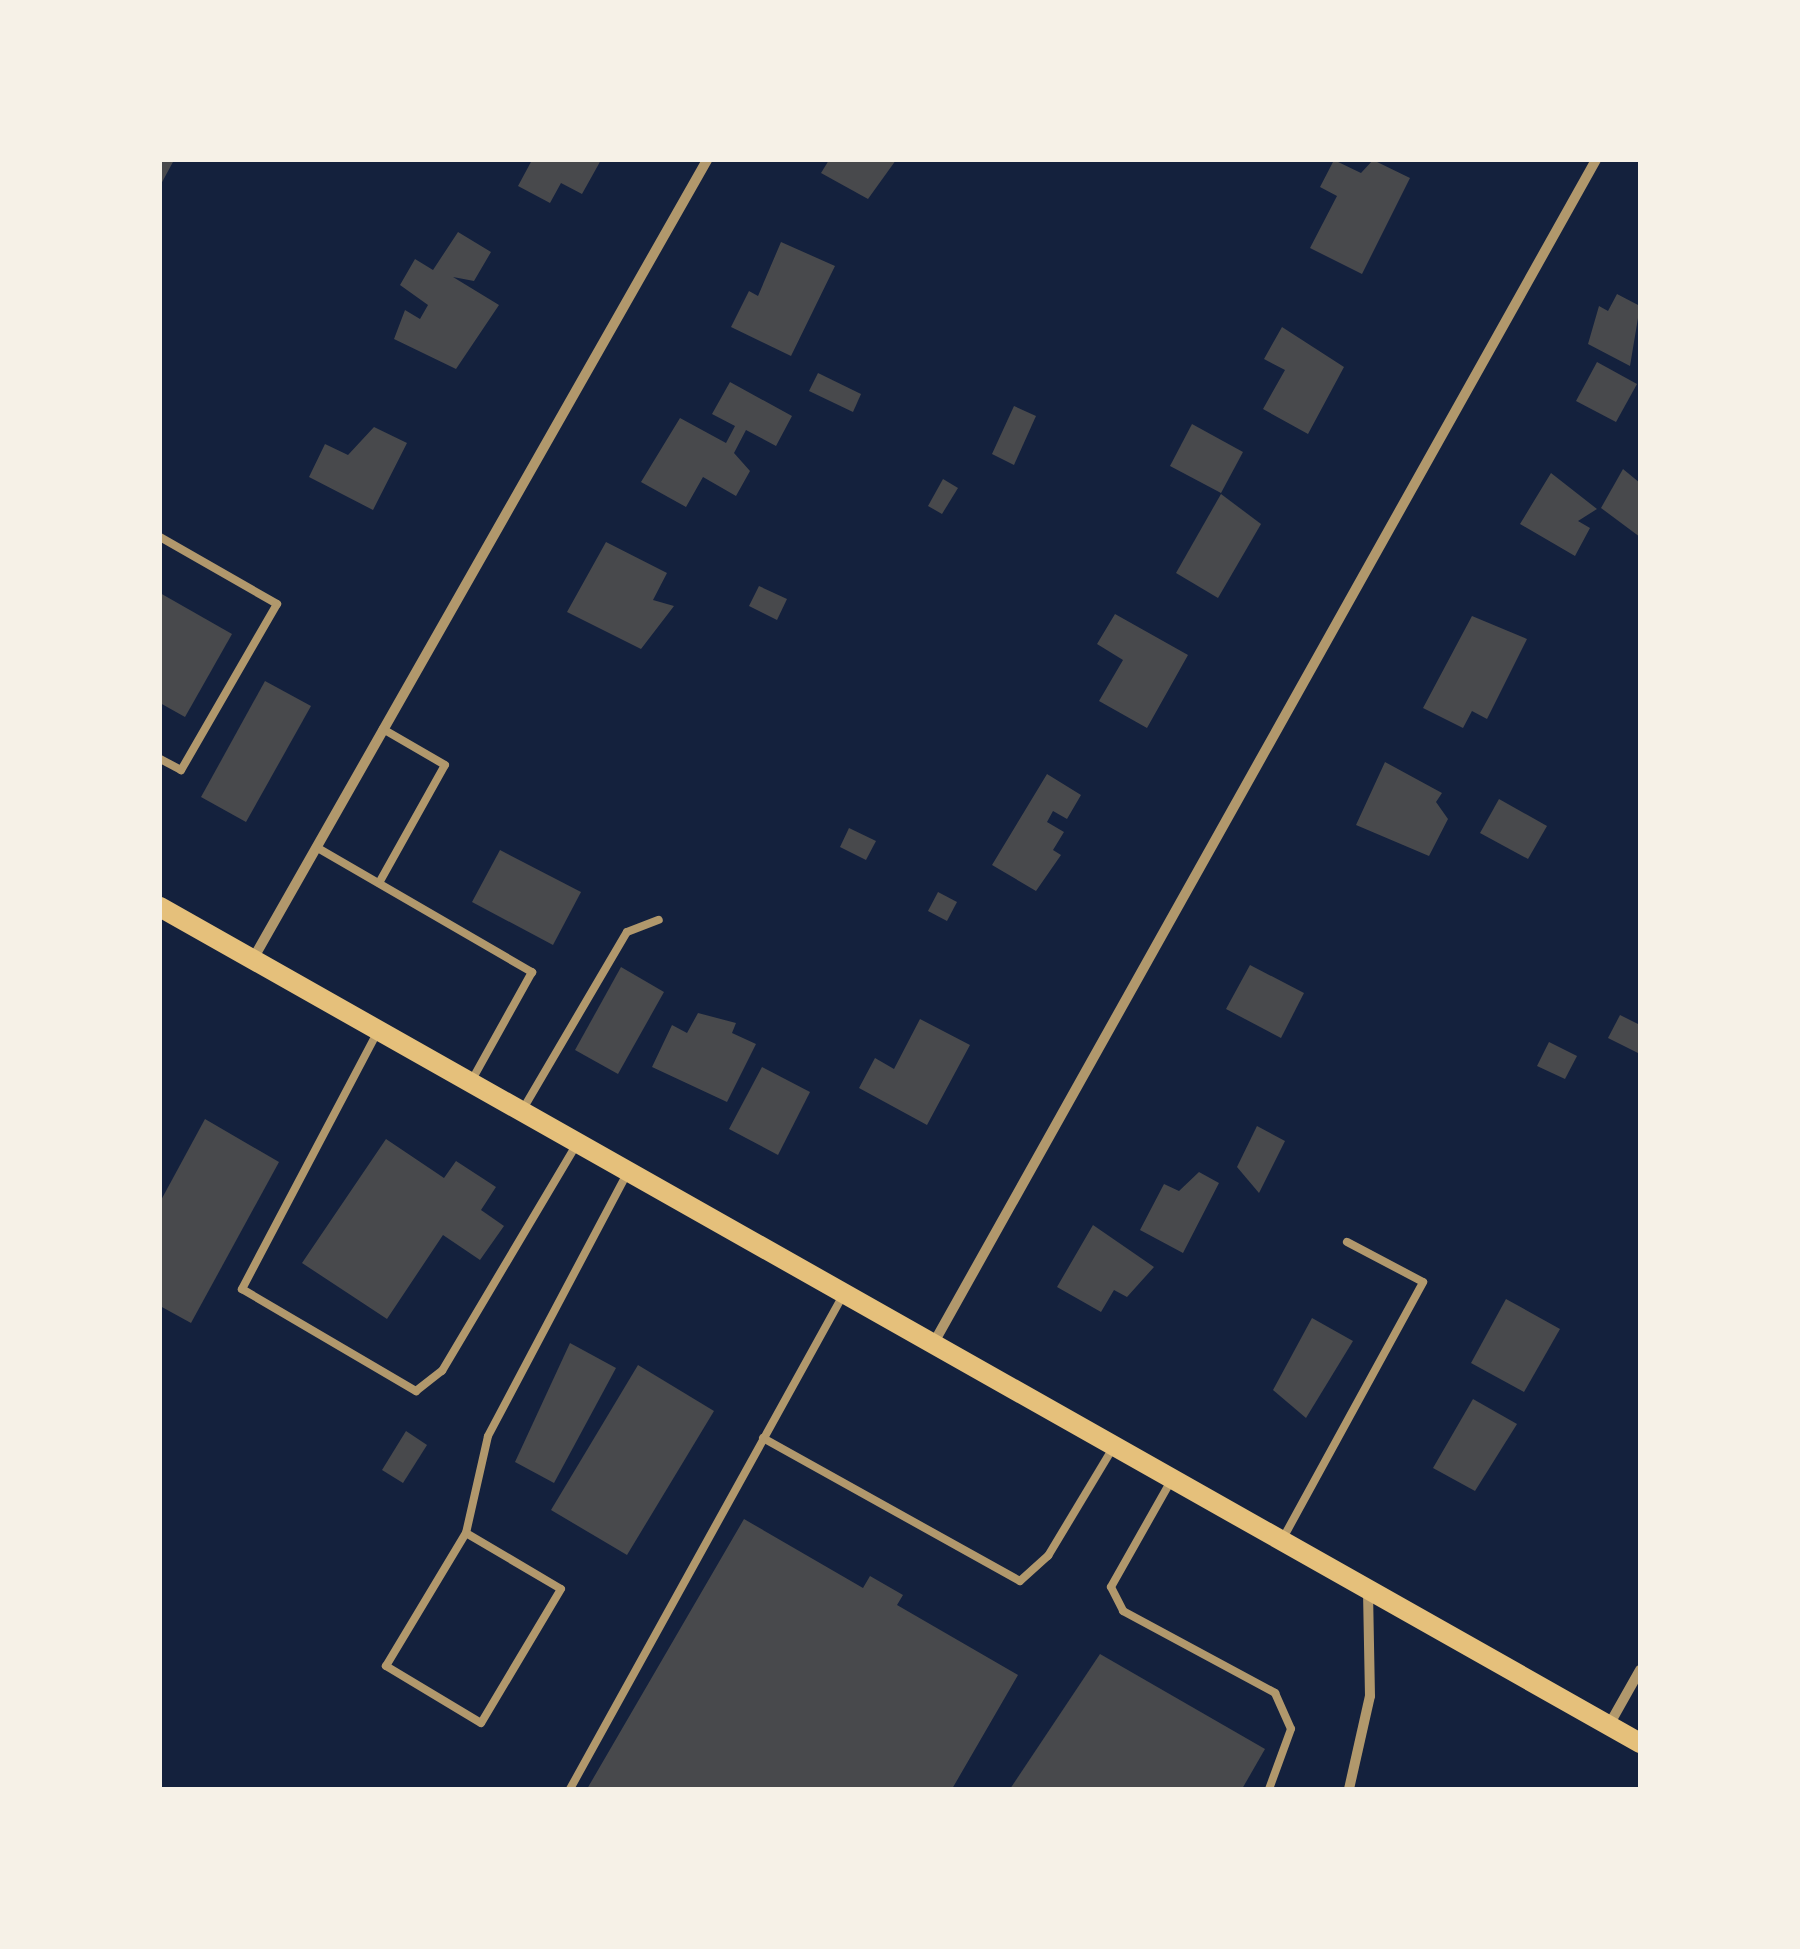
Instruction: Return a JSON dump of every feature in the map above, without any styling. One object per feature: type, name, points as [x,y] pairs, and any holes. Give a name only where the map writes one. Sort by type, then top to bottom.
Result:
[{"type":"main road","points":[[160,907],[842,1297],[1368,1586],[1640,1743]]},
{"type":"street","points":[[252,960],[707,160]]},
{"type":"street","points":[[932,1347],[1596,160]]},
{"type":"street","points":[[1349,1789],[1370,1696],[1368,1586]]},
{"type":"street","points":[[1608,1726],[1640,1670]]},
{"type":"lane","points":[[160,537],[277,604],[180,770],[160,759]]},
{"type":"lane","points":[[379,883],[445,765],[383,729]]},
{"type":"lane","points":[[316,846],[532,972],[470,1084]]},
{"type":"lane","points":[[521,1114],[627,932],[659,920]]},
{"type":"lane","points":[[378,1031],[242,1289],[416,1391],[442,1371],[576,1144]]},
{"type":"lane","points":[[466,1532],[561,1589],[482,1722],[386,1666],[466,1532],[488,1436],[628,1174]]},
{"type":"lane","points":[[1282,1540],[1423,1282],[1346,1242]]},
{"type":"lane","points":[[570,1789],[842,1297]]},
{"type":"lane","points":[[763,1438],[1020,1581],[1048,1556],[1114,1448]]},
{"type":"lane","points":[[1172,1480],[1111,1587],[1123,1611],[1275,1693],[1291,1729],[1269,1789]]},
{"type":"building","points":[[160,160],[174,160],[160,186]]},
{"type":"building","points":[[532,160],[601,160],[582,194],[561,183],[550,203],[518,186]]},
{"type":"building","points":[[829,160],[896,160],[868,199],[821,173]]},
{"type":"building","points":[[1334,160],[1361,173],[1373,160],[1410,178],[1362,274],[1310,248],[1337,196],[1320,187]]},
{"type":"building","points":[[458,232],[491,252],[474,281],[453,277],[499,305],[456,369],[394,339],[405,310],[420,319],[428,305],[400,285],[415,259],[433,270]]},
{"type":"building","points":[[781,242],[835,266],[791,356],[731,327],[749,291],[758,296]]},
{"type":"building","points":[[1617,294],[1640,306],[1630,366],[1588,344],[1599,306],[1608,311]]},
{"type":"building","points":[[1282,327],[1344,367],[1308,434],[1263,409],[1285,370],[1264,359]]},
{"type":"building","points":[[1597,362],[1637,384],[1616,422],[1576,401]]},
{"type":"building","points":[[818,373],[861,394],[853,412],[809,391]]},
{"type":"building","points":[[730,382],[792,416],[776,446],[746,430],[734,453],[750,471],[736,496],[703,477],[686,507],[641,482],[680,418],[726,443],[735,426],[712,414]]},
{"type":"building","points":[[1014,406],[1036,416],[1014,465],[992,454]]},
{"type":"building","points":[[1192,424],[1243,452],[1221,493],[1170,466]]},
{"type":"building","points":[[374,427],[407,443],[373,510],[309,477],[325,444],[348,455]]},
{"type":"building","points":[[1623,469],[1640,483],[1640,537],[1601,508]]},
{"type":"building","points":[[1551,473],[1597,509],[1578,521],[1590,528],[1575,556],[1520,524]]},
{"type":"building","points":[[943,479],[958,488],[942,514],[928,506]]},
{"type":"building","points":[[1221,494],[1261,524],[1218,598],[1176,573]]},
{"type":"building","points":[[606,542],[667,573],[653,600],[674,606],[641,649],[567,612]]},
{"type":"building","points":[[759,586],[787,599],[777,620],[749,606]]},
{"type":"building","points":[[160,593],[232,634],[185,717],[160,703]]},
{"type":"building","points":[[1115,614],[1188,655],[1147,728],[1099,701],[1123,660],[1097,644]]},
{"type":"building","points":[[1472,616],[1527,639],[1487,719],[1472,711],[1463,728],[1423,708]]},
{"type":"building","points":[[265,681],[311,706],[246,822],[201,797]]},
{"type":"building","points":[[1385,762],[1442,793],[1436,802],[1448,819],[1429,856],[1356,825]]},
{"type":"building","points":[[1047,774],[1081,795],[1067,819],[1053,811],[1047,822],[1064,832],[1053,850],[1061,855],[1036,891],[992,865]]},
{"type":"building","points":[[1499,799],[1547,826],[1528,859],[1480,833]]},
{"type":"building","points":[[849,828],[876,841],[866,860],[840,847]]},
{"type":"building","points":[[500,850],[581,892],[553,945],[472,902]]},
{"type":"building","points":[[938,892],[957,902],[947,921],[928,911]]},
{"type":"building","points":[[1250,965],[1304,993],[1281,1038],[1226,1009]]},
{"type":"building","points":[[621,967],[664,992],[618,1074],[575,1050]]},
{"type":"building","points":[[698,1013],[736,1023],[732,1033],[756,1044],[727,1102],[652,1067],[672,1025],[687,1033]]},
{"type":"building","points":[[1620,1015],[1640,1025],[1640,1054],[1608,1038]]},
{"type":"building","points":[[920,1019],[970,1045],[927,1125],[859,1088],[875,1058],[894,1069]]},
{"type":"building","points":[[1549,1042],[1577,1056],[1565,1079],[1537,1066]]},
{"type":"building","points":[[762,1067],[810,1092],[778,1155],[729,1129]]},
{"type":"building","points":[[205,1119],[279,1162],[191,1323],[160,1306],[160,1202]]},
{"type":"building","points":[[1257,1126],[1285,1141],[1259,1193],[1237,1167]]},
{"type":"building","points":[[386,1139],[444,1178],[456,1161],[496,1187],[481,1210],[504,1226],[480,1260],[443,1235],[387,1319],[302,1263]]},
{"type":"building","points":[[1199,1172],[1219,1183],[1183,1253],[1140,1230],[1164,1184],[1179,1191]]},
{"type":"building","points":[[1093,1225],[1154,1267],[1127,1297],[1114,1290],[1101,1312],[1057,1287]]},
{"type":"building","points":[[1506,1299],[1560,1329],[1524,1392],[1471,1363]]},
{"type":"building","points":[[1312,1318],[1353,1341],[1306,1418],[1273,1390]]},
{"type":"building","points":[[570,1343],[616,1368],[554,1483],[515,1462]]},
{"type":"building","points":[[638,1365],[714,1411],[627,1555],[551,1510]]},
{"type":"building","points":[[1473,1399],[1517,1424],[1475,1491],[1433,1468]]},
{"type":"building","points":[[406,1431],[427,1445],[403,1483],[382,1470]]},
{"type":"building","points":[[744,1519],[863,1588],[870,1576],[903,1595],[897,1605],[1018,1675],[952,1789],[587,1789]]},
{"type":"building","points":[[1100,1654],[1265,1749],[1242,1789],[1010,1789]]}]
